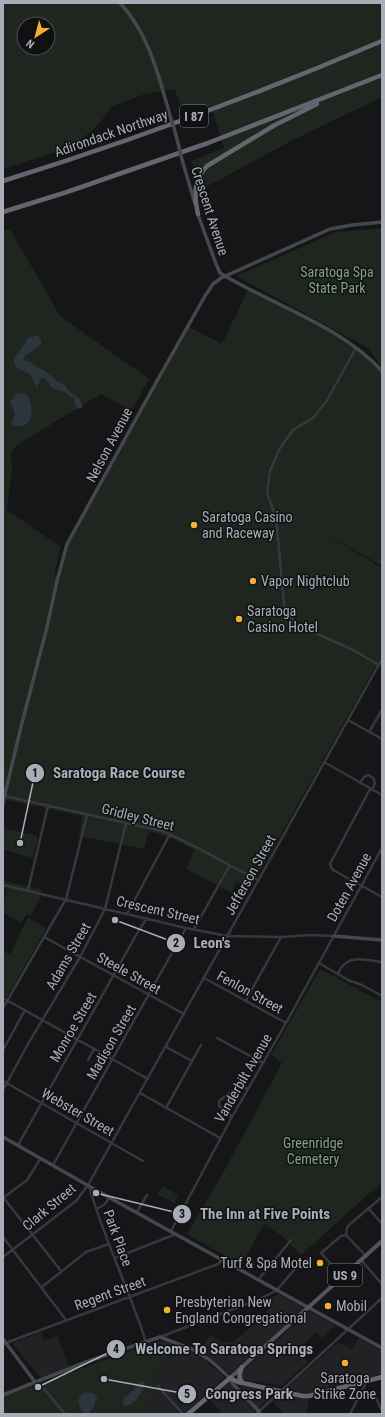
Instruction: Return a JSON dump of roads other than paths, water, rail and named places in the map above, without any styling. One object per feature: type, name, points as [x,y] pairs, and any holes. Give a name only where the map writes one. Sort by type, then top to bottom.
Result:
[{"type":"highway","name":"Adirondack Northway","points":[[3,181],[152,132],[282,82],[382,41]]},
{"type":"highway","name":"I 87","points":[[3,212],[67,192],[168,157],[382,75]]},
{"type":"highway","points":[[198,214],[195,199],[196,184],[200,174],[207,166],[275,125],[339,92]]},
{"type":"highway","points":[[242,1368],[239,1376],[243,1383]]},
{"type":"highway","points":[[230,1378],[243,1383],[309,1396],[382,1377]]},
{"type":"highway","name":"US 9","points":[[188,1414],[230,1378]]},
{"type":"main road","name":"US 9","points":[[230,1378],[382,1241]]},
{"type":"street","name":"Crescent Avenue","points":[[120,3],[129,12],[147,42],[174,128],[198,214],[220,272],[308,318],[356,348],[382,371]]},
{"type":"street","name":"Nelson Avenue","points":[[3,802],[20,727],[47,627],[60,567],[67,544],[198,307],[218,280],[288,247],[330,229],[382,222]]},
{"type":"street","points":[[356,348],[326,402],[313,418],[294,430],[280,448],[270,471],[267,493],[276,518],[284,604],[290,618],[298,625],[353,650],[379,665]]},
{"type":"street","name":"Jefferson Street","points":[[88,1185],[382,659]]},
{"type":"street","points":[[369,732],[382,710]]},
{"type":"street","points":[[348,720],[382,740]]},
{"type":"street","points":[[324,762],[382,795]]},
{"type":"street","points":[[360,783],[364,777],[369,776],[374,778],[375,783],[330,864],[335,871],[382,897]]},
{"type":"street","name":"Gridley Street","points":[[4,796],[162,831],[180,838],[258,880]]},
{"type":"street","points":[[28,890],[48,806]]},
{"type":"street","points":[[3,1008],[66,899],[87,815]]},
{"type":"street","name":"Adams Street","points":[[3,1090],[106,909],[126,823]]},
{"type":"street","points":[[127,914],[170,834]]},
{"type":"street","name":"Doten Avenue","points":[[334,936],[382,848]]},
{"type":"street","points":[[194,929],[230,865]]},
{"type":"street","name":"Crescent Street","points":[[3,885],[186,928],[227,936],[281,937],[311,935],[382,940]]},
{"type":"street","name":"Monroe Street","points":[[18,1145],[147,918]]},
{"type":"street","name":"Madison Street","points":[[53,1165],[186,928]]},
{"type":"street","name":"Vanderbilt Avenue","points":[[171,1231],[220,1138],[334,936]]},
{"type":"street","name":"Steele Street","points":[[44,937],[184,1014]]},
{"type":"street","points":[[246,1000],[281,937]]},
{"type":"street","points":[[338,973],[343,965],[351,960],[382,962]]},
{"type":"street","points":[[319,963],[348,980],[362,985],[382,996]]},
{"type":"street","name":"Fenlon Street","points":[[204,978],[286,1023]]},
{"type":"street","points":[[3,998],[148,1079]]},
{"type":"street","points":[[3,1050],[26,1010]]},
{"type":"street","points":[[217,1038],[263,1063]]},
{"type":"street","points":[[166,1108],[201,1045]]},
{"type":"street","points":[[166,1047],[192,1061]]},
{"type":"street","points":[[88,1060],[94,1049]]},
{"type":"street","name":"Webster Street","points":[[3,1081],[143,1161]]},
{"type":"street","points":[[232,1117],[218,1106],[219,1101],[238,1087],[241,1086],[248,1089]]},
{"type":"street","points":[[140,1093],[220,1138]]},
{"type":"street","points":[[3,1137],[110,1198],[382,1348]]},
{"type":"street","points":[[41,1158],[27,1180],[3,1197],[61,1271]]},
{"type":"street","name":"Park Place","points":[[88,1185],[129,1297],[136,1311],[146,1342]]},
{"type":"street","name":"Clark Street","points":[[3,1257],[76,1201],[88,1185]]},
{"type":"street","points":[[137,1212],[147,1195]]},
{"type":"street","points":[[346,1234],[349,1225],[382,1197]]},
{"type":"street","points":[[97,1209],[105,1204],[110,1198]]},
{"type":"street","points":[[369,1209],[382,1224]]},
{"type":"street","points":[[115,1258],[176,1234]]},
{"type":"street","points":[[342,1277],[321,1253],[341,1236],[346,1234]]},
{"type":"street","points":[[346,1234],[366,1256]]},
{"type":"street","points":[[3,1237],[66,1320]]},
{"type":"street","points":[[258,1280],[291,1240]]},
{"type":"street","points":[[42,1287],[86,1252],[109,1244]]},
{"type":"street","name":"Regent Street","points":[[4,1342],[218,1264],[222,1260]]},
{"type":"street","points":[[361,1260],[382,1284]]},
{"type":"street","points":[[3,1395],[260,1299],[276,1290],[300,1263]]},
{"type":"street","points":[[160,1337],[194,1350],[211,1361],[230,1378],[233,1384],[240,1390],[258,1413],[382,1298]]},
{"type":"street","points":[[4,1342],[35,1382]]},
{"type":"street","points":[[350,1414],[365,1386],[365,1381]]},
{"type":"street","points":[[158,1386],[183,1414]]},
{"type":"street","points":[[44,1389],[65,1414]]},
{"type":"street","points":[[375,1395],[382,1411],[379,1414]]},
{"type":"street","points":[[378,1403],[382,1401]]},
{"type":"place","name":"Saratoga Casino and Raceway","points":[[194,525]]},
{"type":"place","name":"Vapor Nightclub","points":[[253,581]]},
{"type":"place","name":"Saratoga Casino Hotel","points":[[239,619]]},
{"type":"place","name":"Saratoga Race Course","points":[[20,843]]},
{"type":"place","name":"Leon's","points":[[115,920]]},
{"type":"place","name":"The Inn at Five Points","points":[[96,1193]]},
{"type":"place","name":"Turf & Spa Motel","points":[[320,1263]]},
{"type":"place","name":"Mobil","points":[[328,1306]]},
{"type":"place","name":"Presbyterian New England Congregational","points":[[167,1310]]},
{"type":"place","name":"Saratoga Strike Zone","points":[[345,1363]]},
{"type":"place","name":"Congress Park","points":[[104,1379]]},
{"type":"place","name":"Welcome To Saratoga Springs","points":[[38,1387]]},
{"type":"park label","name":"Saratoga Spa State Park","points":[[337,280]]},
{"type":"park label","name":"Greenridge Cemetery","points":[[313,1152]]}]
